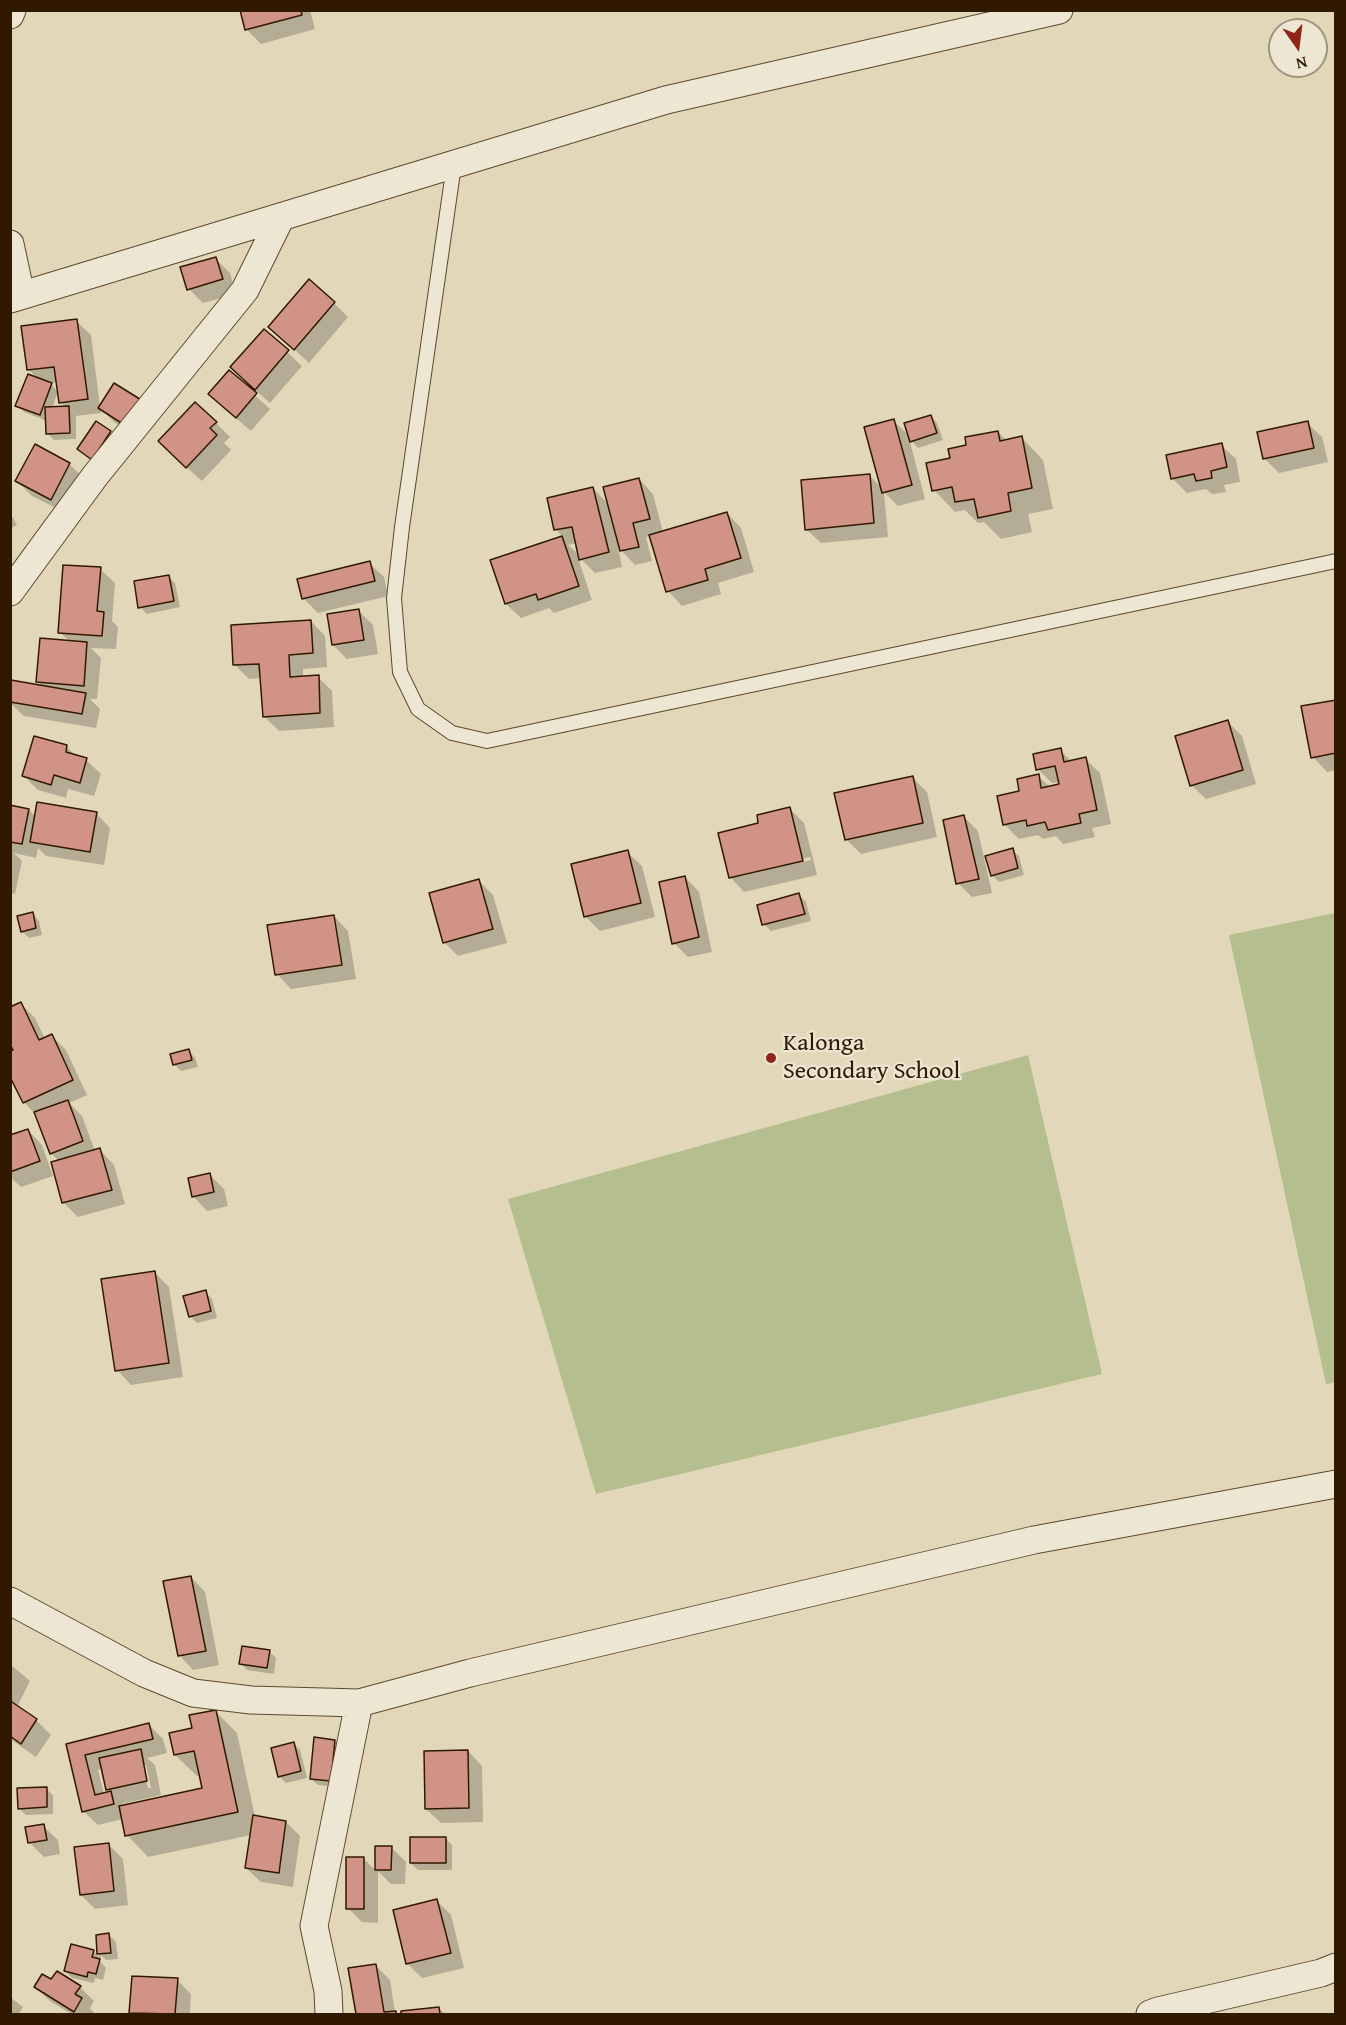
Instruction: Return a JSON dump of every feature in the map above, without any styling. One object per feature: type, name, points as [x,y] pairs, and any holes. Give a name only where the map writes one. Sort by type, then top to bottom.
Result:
[{"type":"street","points":[[10,15],[12,10]]},
{"type":"street","points":[[10,244],[16,297],[666,100],[1059,10]]},
{"type":"street","points":[[10,592],[95,476],[245,290],[281,217]]},
{"type":"street","points":[[10,1601],[144,1673],[193,1693],[251,1700],[359,1703],[470,1672],[1034,1540],[1335,1484]]},
{"type":"street","points":[[329,2014],[328,1991],[314,1926],[359,1703]]},
{"type":"street","points":[[1150,2014],[1321,1973],[1335,1967]]},
{"type":"lane","points":[[454,165],[402,527],[394,598],[400,672],[418,709],[452,733],[487,741],[1335,561]]},
{"type":"green space","points":[[1335,913],[1336,1382],[1326,1384],[1229,935]]},
{"type":"green space","points":[[1028,1055],[1102,1374],[596,1494],[508,1199]]},
{"type":"building","points":[[240,10],[301,10],[302,15],[245,30]]},
{"type":"building","points":[[216,257],[223,279],[187,290],[180,267]]},
{"type":"building","points":[[309,279],[335,302],[294,350],[268,327]]},
{"type":"building","points":[[77,319],[88,399],[59,403],[54,367],[27,370],[21,326]]},
{"type":"building","points":[[264,329],[289,350],[255,390],[230,367]]},
{"type":"building","points":[[229,370],[257,393],[236,418],[208,394]]},
{"type":"building","points":[[28,374],[52,383],[40,415],[15,406]]},
{"type":"building","points":[[114,383],[143,401],[126,426],[98,408]]},
{"type":"building","points":[[195,402],[217,422],[210,428],[217,435],[186,468],[158,441]]},
{"type":"building","points":[[69,406],[70,433],[46,434],[45,407]]},
{"type":"building","points":[[931,415],[937,433],[910,442],[904,423]]},
{"type":"building","points":[[894,419],[912,485],[882,493],[864,427]]},
{"type":"building","points":[[96,421],[111,431],[92,460],[77,449]]},
{"type":"building","points":[[1308,421],[1314,448],[1263,459],[1257,432]]},
{"type":"building","points":[[998,431],[1000,441],[1022,436],[1032,488],[1008,493],[1011,511],[978,518],[974,499],[955,502],[952,487],[932,491],[926,463],[950,458],[948,449],[966,445],[965,437]]},
{"type":"building","points":[[1222,443],[1227,467],[1211,471],[1212,478],[1196,481],[1194,474],[1171,479],[1166,455]]},
{"type":"building","points":[[35,444],[70,463],[51,500],[15,481]]},
{"type":"building","points":[[870,474],[874,523],[805,530],[801,480]]},
{"type":"building","points":[[639,478],[650,519],[633,523],[639,547],[620,551],[603,487]]},
{"type":"building","points":[[593,487],[609,552],[579,560],[572,527],[554,530],[547,498]]},
{"type":"building","points":[[727,512],[741,558],[705,569],[708,580],[666,592],[649,535]]},
{"type":"building","points":[[562,536],[579,586],[538,600],[536,594],[505,604],[490,560]]},
{"type":"building","points":[[370,561],[375,581],[302,599],[297,579]]},
{"type":"building","points":[[63,565],[101,567],[97,611],[104,612],[102,636],[58,633]]},
{"type":"building","points":[[169,575],[174,601],[138,608],[134,581]]},
{"type":"building","points":[[359,609],[364,640],[332,645],[327,614]]},
{"type":"building","points":[[311,620],[313,653],[289,655],[290,677],[319,675],[320,713],[263,717],[259,664],[233,665],[231,625]]},
{"type":"building","points":[[40,638],[87,642],[84,686],[36,682]]},
{"type":"building","points":[[11,680],[86,693],[82,714],[10,702]]},
{"type":"building","points":[[1336,700],[1336,753],[1311,758],[1301,706]]},
{"type":"building","points":[[1228,720],[1243,770],[1190,786],[1175,736]]},
{"type":"building","points":[[34,736],[67,745],[66,752],[87,758],[80,783],[54,775],[51,785],[22,776]]},
{"type":"building","points":[[1061,748],[1064,762],[1086,757],[1097,810],[1079,814],[1081,823],[1048,830],[1045,822],[1027,826],[1026,820],[1003,825],[997,796],[1019,791],[1017,779],[1039,774],[1041,788],[1059,784],[1055,766],[1036,770],[1033,754]]},
{"type":"building","points":[[913,776],[923,823],[845,840],[834,793]]},
{"type":"building","points":[[37,802],[97,812],[90,852],[30,842]]},
{"type":"building","points":[[10,805],[29,809],[22,844],[10,842]]},
{"type":"building","points":[[790,807],[803,861],[729,878],[718,833],[758,823],[757,815]]},
{"type":"building","points":[[964,815],[979,879],[956,884],[943,820]]},
{"type":"building","points":[[1013,848],[1018,868],[991,876],[985,856]]},
{"type":"building","points":[[628,850],[641,903],[584,917],[571,864]]},
{"type":"building","points":[[685,876],[699,937],[672,944],[659,882]]},
{"type":"building","points":[[479,879],[493,929],[443,943],[429,893]]},
{"type":"building","points":[[799,893],[805,914],[762,925],[757,905]]},
{"type":"building","points":[[33,912],[36,928],[21,932],[17,916]]},
{"type":"building","points":[[334,915],[342,965],[275,975],[267,925]]},
{"type":"building","points":[[21,1002],[39,1040],[52,1034],[73,1080],[23,1103],[10,1077],[10,1051],[13,1050],[10,1044],[10,1007]]},
{"type":"building","points":[[189,1049],[192,1060],[173,1065],[170,1054]]},
{"type":"building","points":[[68,1100],[83,1141],[50,1154],[34,1112]]},
{"type":"building","points":[[28,1129],[40,1161],[10,1172],[10,1135]]},
{"type":"building","points":[[100,1148],[112,1190],[62,1203],[51,1162]]},
{"type":"building","points":[[210,1173],[214,1192],[192,1197],[188,1178]]},
{"type":"building","points":[[155,1271],[169,1363],[115,1371],[101,1279]]},
{"type":"building","points":[[206,1290],[211,1311],[189,1317],[183,1296]]},
{"type":"building","points":[[191,1576],[206,1651],[178,1656],[163,1581]]},
{"type":"building","points":[[242,1646],[270,1650],[267,1668],[239,1664]]},
{"type":"building","points":[[12,1702],[37,1719],[21,1744],[10,1736],[10,1705]]},
{"type":"building","points":[[216,1710],[238,1812],[125,1836],[119,1806],[202,1788],[194,1751],[174,1755],[169,1733],[192,1728],[189,1715]]},
{"type":"building","points":[[149,1723],[153,1739],[85,1755],[95,1795],[111,1791],[114,1804],[82,1812],[66,1744]]},
{"type":"building","points":[[314,1737],[335,1740],[331,1781],[310,1779]]},
{"type":"building","points":[[294,1742],[301,1771],[278,1777],[271,1748]]},
{"type":"building","points":[[141,1749],[147,1781],[106,1790],[99,1758]]},
{"type":"building","points":[[468,1750],[469,1808],[425,1809],[424,1751]]},
{"type":"building","points":[[47,1787],[47,1807],[18,1809],[17,1788]]},
{"type":"building","points":[[253,1815],[286,1821],[279,1873],[245,1868]]},
{"type":"building","points":[[44,1824],[47,1840],[28,1843],[25,1827]]},
{"type":"building","points":[[410,1837],[446,1837],[446,1863],[410,1863]]},
{"type":"building","points":[[109,1843],[114,1891],[80,1895],[74,1847]]},
{"type":"building","points":[[375,1846],[392,1846],[391,1870],[375,1870]]},
{"type":"building","points":[[346,1857],[364,1857],[364,1909],[346,1909]]},
{"type":"building","points":[[437,1899],[451,1953],[406,1964],[393,1910]]},
{"type":"building","points":[[109,1933],[111,1953],[97,1954],[96,1935]]},
{"type":"building","points":[[71,1944],[94,1950],[92,1957],[100,1959],[96,1974],[88,1972],[87,1977],[64,1971]]},
{"type":"building","points":[[376,1964],[384,2012],[396,2011],[396,2014],[356,2014],[348,1968]]},
{"type":"building","points":[[57,1971],[81,1986],[75,1994],[82,1998],[74,2012],[34,1987],[42,1974],[51,1979]]},
{"type":"building","points":[[132,1976],[178,1978],[175,2014],[129,2013]]},
{"type":"building","points":[[439,2007],[440,2014],[401,2014],[401,2011]]},
{"type":"place","name":"Kalonga Secondary School","points":[[771,1058]]}]
